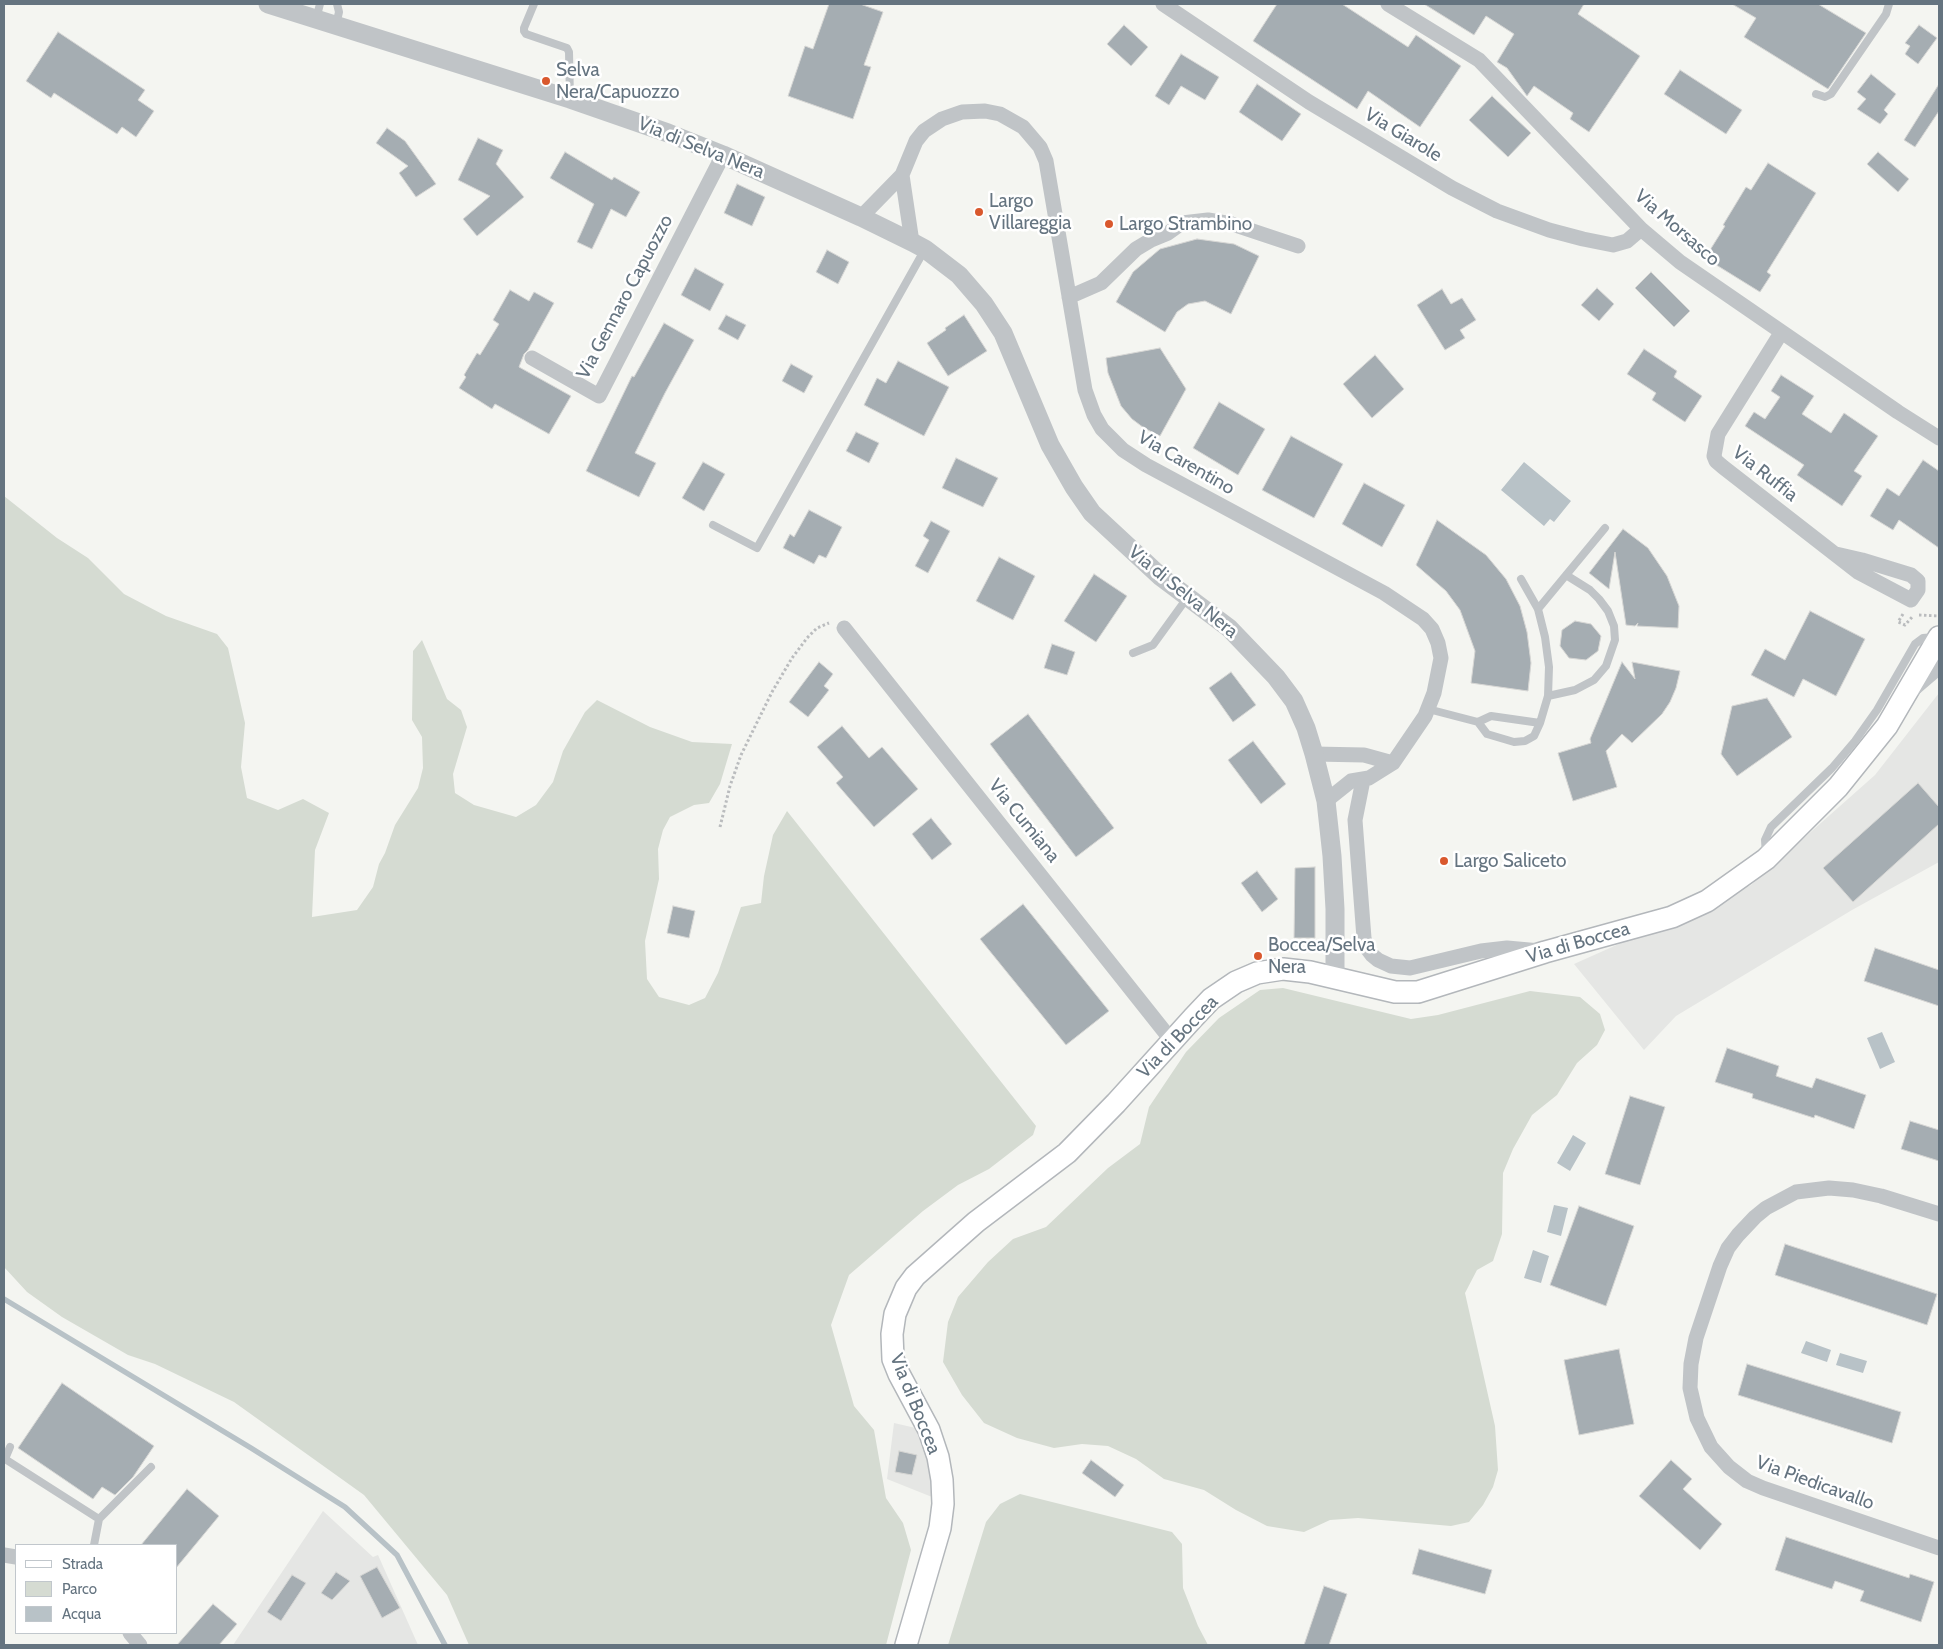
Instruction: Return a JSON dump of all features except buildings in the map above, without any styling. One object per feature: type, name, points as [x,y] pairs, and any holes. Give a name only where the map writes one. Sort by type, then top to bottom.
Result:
[{"type":"main road","name":"Via di Boccea","points":[[906,1645],[940,1528],[942,1491],[938,1457],[929,1430],[899,1374],[894,1359],[892,1334],[898,1304],[915,1276],[976,1222],[1067,1153],[1116,1103],[1172,1041],[1222,991],[1236,982],[1257,973],[1283,969],[1303,971],[1395,992],[1418,992],[1545,952],[1672,917],[1707,900],[1739,880],[1766,859],[1818,808],[1863,758],[1906,696],[1939,637]]},
{"type":"street","name":"Via di Selva Nera","points":[[268,4],[318,11],[336,25],[616,114],[723,156],[861,217],[919,245],[959,275],[984,304],[1003,333],[1050,445],[1074,487],[1092,513],[1161,577],[1229,628],[1276,678],[1294,701],[1306,728],[1326,802],[1333,883],[1335,978]]},
{"type":"street","name":"Via Giarole","points":[[1163,4],[1309,102],[1452,188],[1496,211],[1558,232],[1613,245],[1627,241],[1641,229]]},
{"type":"street","name":"Via Morsasco","points":[[1388,4],[1479,60],[1641,229],[1680,262],[1781,333],[1939,438]]},
{"type":"street","name":"Via Carentino","points":[[861,217],[902,175],[916,142],[924,131],[942,119],[962,112],[985,111],[1006,117],[1023,127],[1040,147],[1046,161],[1085,390],[1094,415],[1102,429],[1123,450],[1146,465],[1384,593],[1423,619],[1432,629],[1438,642],[1441,658],[1434,693],[1428,709],[1410,740],[1393,763],[1369,778],[1351,781],[1326,802]]},
{"type":"street","name":"Via Gennaro Capuozzo","points":[[532,358],[598,396],[723,156]]},
{"type":"street","points":[[902,175],[919,245]]},
{"type":"street","points":[[1069,297],[1101,284],[1136,249],[1150,240],[1168,233],[1182,223],[1208,220],[1232,224],[1298,246]]},
{"type":"street","name":"Via Ruffia","points":[[1781,333],[1718,434],[1714,456],[1716,461],[1723,467],[1858,572],[1911,600],[1918,590],[1918,581],[1911,575],[1836,554]]},
{"type":"street","name":"Via Cumiana","points":[[844,628],[1172,1041]]},
{"type":"street","points":[[1906,696],[1939,667]]},
{"type":"street","points":[[1314,754],[1364,755],[1393,763]]},
{"type":"street","points":[[1363,780],[1355,820],[1364,938],[1366,947],[1372,955],[1384,963],[1399,968],[1428,964],[1458,955],[1481,951],[1514,948],[1545,952]]},
{"type":"street","name":"Via Piedicavallo","points":[[1939,1214],[1881,1196],[1853,1190],[1829,1188],[1796,1192],[1766,1208],[1738,1235],[1728,1248],[1720,1266],[1692,1352],[1690,1388],[1697,1418],[1705,1438],[1723,1461],[1747,1481],[1772,1492],[1939,1548]]},
{"type":"street","points":[[131,1634],[140,1645]]},
{"type":"lane","points":[[336,25],[339,12],[337,4]]},
{"type":"lane","points":[[534,4],[524,31],[526,34],[567,48],[569,52],[570,99]]},
{"type":"lane","points":[[1816,94],[1825,97],[1831,94],[1886,14],[1889,4]]},
{"type":"lane","points":[[713,525],[758,548],[919,245]]},
{"type":"lane","points":[[1538,608],[1605,528]]},
{"type":"lane","points":[[1548,696],[1575,690],[1594,680],[1606,666],[1615,640],[1614,626],[1608,611],[1599,599],[1590,590],[1566,575]]},
{"type":"lane","points":[[1428,709],[1478,722],[1488,734],[1514,742],[1526,740],[1534,736],[1540,724],[1548,696],[1549,667],[1545,637],[1538,608],[1521,579]]},
{"type":"lane","points":[[1132,653],[1153,645],[1188,596]]},
{"type":"lane","points":[[1766,859],[1765,840],[1771,827],[1832,768],[1855,741],[1877,710],[1915,644],[1923,638],[1939,637]]},
{"type":"lane","points":[[1478,722],[1491,716],[1540,724]]},
{"type":"lane","points":[[10,1447],[5,1459],[99,1519]]},
{"type":"lane","points":[[94,1544],[99,1519],[151,1467]]},
{"type":"path","points":[[720,827],[733,778],[746,744],[772,692],[792,658],[817,628],[832,623],[839,624],[844,628]]},
{"type":"shaded area","points":[[1939,693],[1939,862],[1852,910],[1676,1016],[1644,1050],[1574,964],[1751,885],[1875,775]]},
{"type":"shaded area","points":[[894,1423],[920,1429],[924,1439],[933,1483],[932,1497],[887,1479]]},
{"type":"shaded area","points":[[323,1511],[373,1557],[378,1555],[418,1645],[233,1645]]},
{"type":"green space","points":[[4,496],[57,538],[88,558],[124,594],[166,616],[217,634],[228,648],[245,723],[241,767],[247,798],[278,810],[303,799],[329,813],[315,850],[312,917],[357,910],[373,887],[379,864],[395,825],[418,788],[423,768],[422,737],[412,720],[413,651],[422,640],[447,699],[461,710],[467,727],[453,774],[455,793],[474,805],[516,817],[536,805],[553,782],[563,751],[585,712],[597,700],[650,727],[692,742],[732,744],[720,784],[709,803],[694,805],[670,817],[663,830],[658,849],[659,879],[645,941],[647,979],[659,997],[689,1005],[705,998],[718,973],[741,907],[761,903],[764,876],[773,835],[787,811],[1036,1126],[1033,1135],[989,1169],[958,1185],[923,1211],[849,1275],[831,1325],[854,1406],[874,1430],[886,1498],[903,1523],[911,1550],[886,1645],[469,1645],[447,1595],[364,1495],[234,1402],[155,1364],[128,1355],[62,1317],[27,1292],[4,1267]]},
{"type":"green space","points":[[1283,988],[1411,1019],[1438,1015],[1530,991],[1580,997],[1600,1014],[1605,1030],[1597,1045],[1577,1063],[1557,1095],[1532,1115],[1513,1149],[1503,1173],[1502,1234],[1493,1261],[1477,1270],[1465,1293],[1495,1426],[1498,1470],[1493,1487],[1483,1505],[1469,1522],[1451,1526],[1358,1518],[1330,1520],[1304,1532],[1267,1526],[1204,1490],[1164,1479],[1136,1459],[1108,1446],[1082,1444],[1054,1448],[1017,1438],[984,1423],[962,1395],[943,1362],[948,1322],[958,1297],[988,1262],[1013,1239],[1046,1227],[1108,1168],[1140,1144],[1149,1107],[1186,1052],[1219,1018],[1260,990]]},
{"type":"green space","points":[[1020,1494],[1172,1532],[1182,1544],[1183,1588],[1198,1626],[1208,1645],[948,1645],[986,1522],[1000,1504]]},
{"type":"water","points":[[1524,462],[1571,501],[1554,522],[1550,519],[1544,526],[1501,490]]},
{"type":"water","points":[[1882,1032],[1895,1062],[1880,1069],[1867,1038]]},
{"type":"water","points":[[1573,1135],[1586,1143],[1570,1171],[1557,1163]]},
{"type":"water","points":[[1554,1205],[1568,1208],[1561,1236],[1547,1232]]},
{"type":"water","points":[[1533,1250],[1549,1256],[1541,1283],[1524,1278]]},
{"type":"water","points":[[1806,1341],[1831,1350],[1827,1362],[1801,1353]]},
{"type":"water","points":[[1840,1353],[1867,1361],[1863,1373],[1836,1365]]},
{"type":"waterway","points":[[4,1299],[345,1507],[397,1555],[445,1645]]},
{"type":"place","name":"Selva Nera/Capuozzo","points":[[546,81]]},
{"type":"place","name":"Largo Villareggia","points":[[979,212]]},
{"type":"place","name":"Largo Strambino","points":[[1109,224]]},
{"type":"place","name":"Largo Saliceto","points":[[1444,861]]},
{"type":"place","name":"Boccea/Selva Nera","points":[[1258,956]]}]
